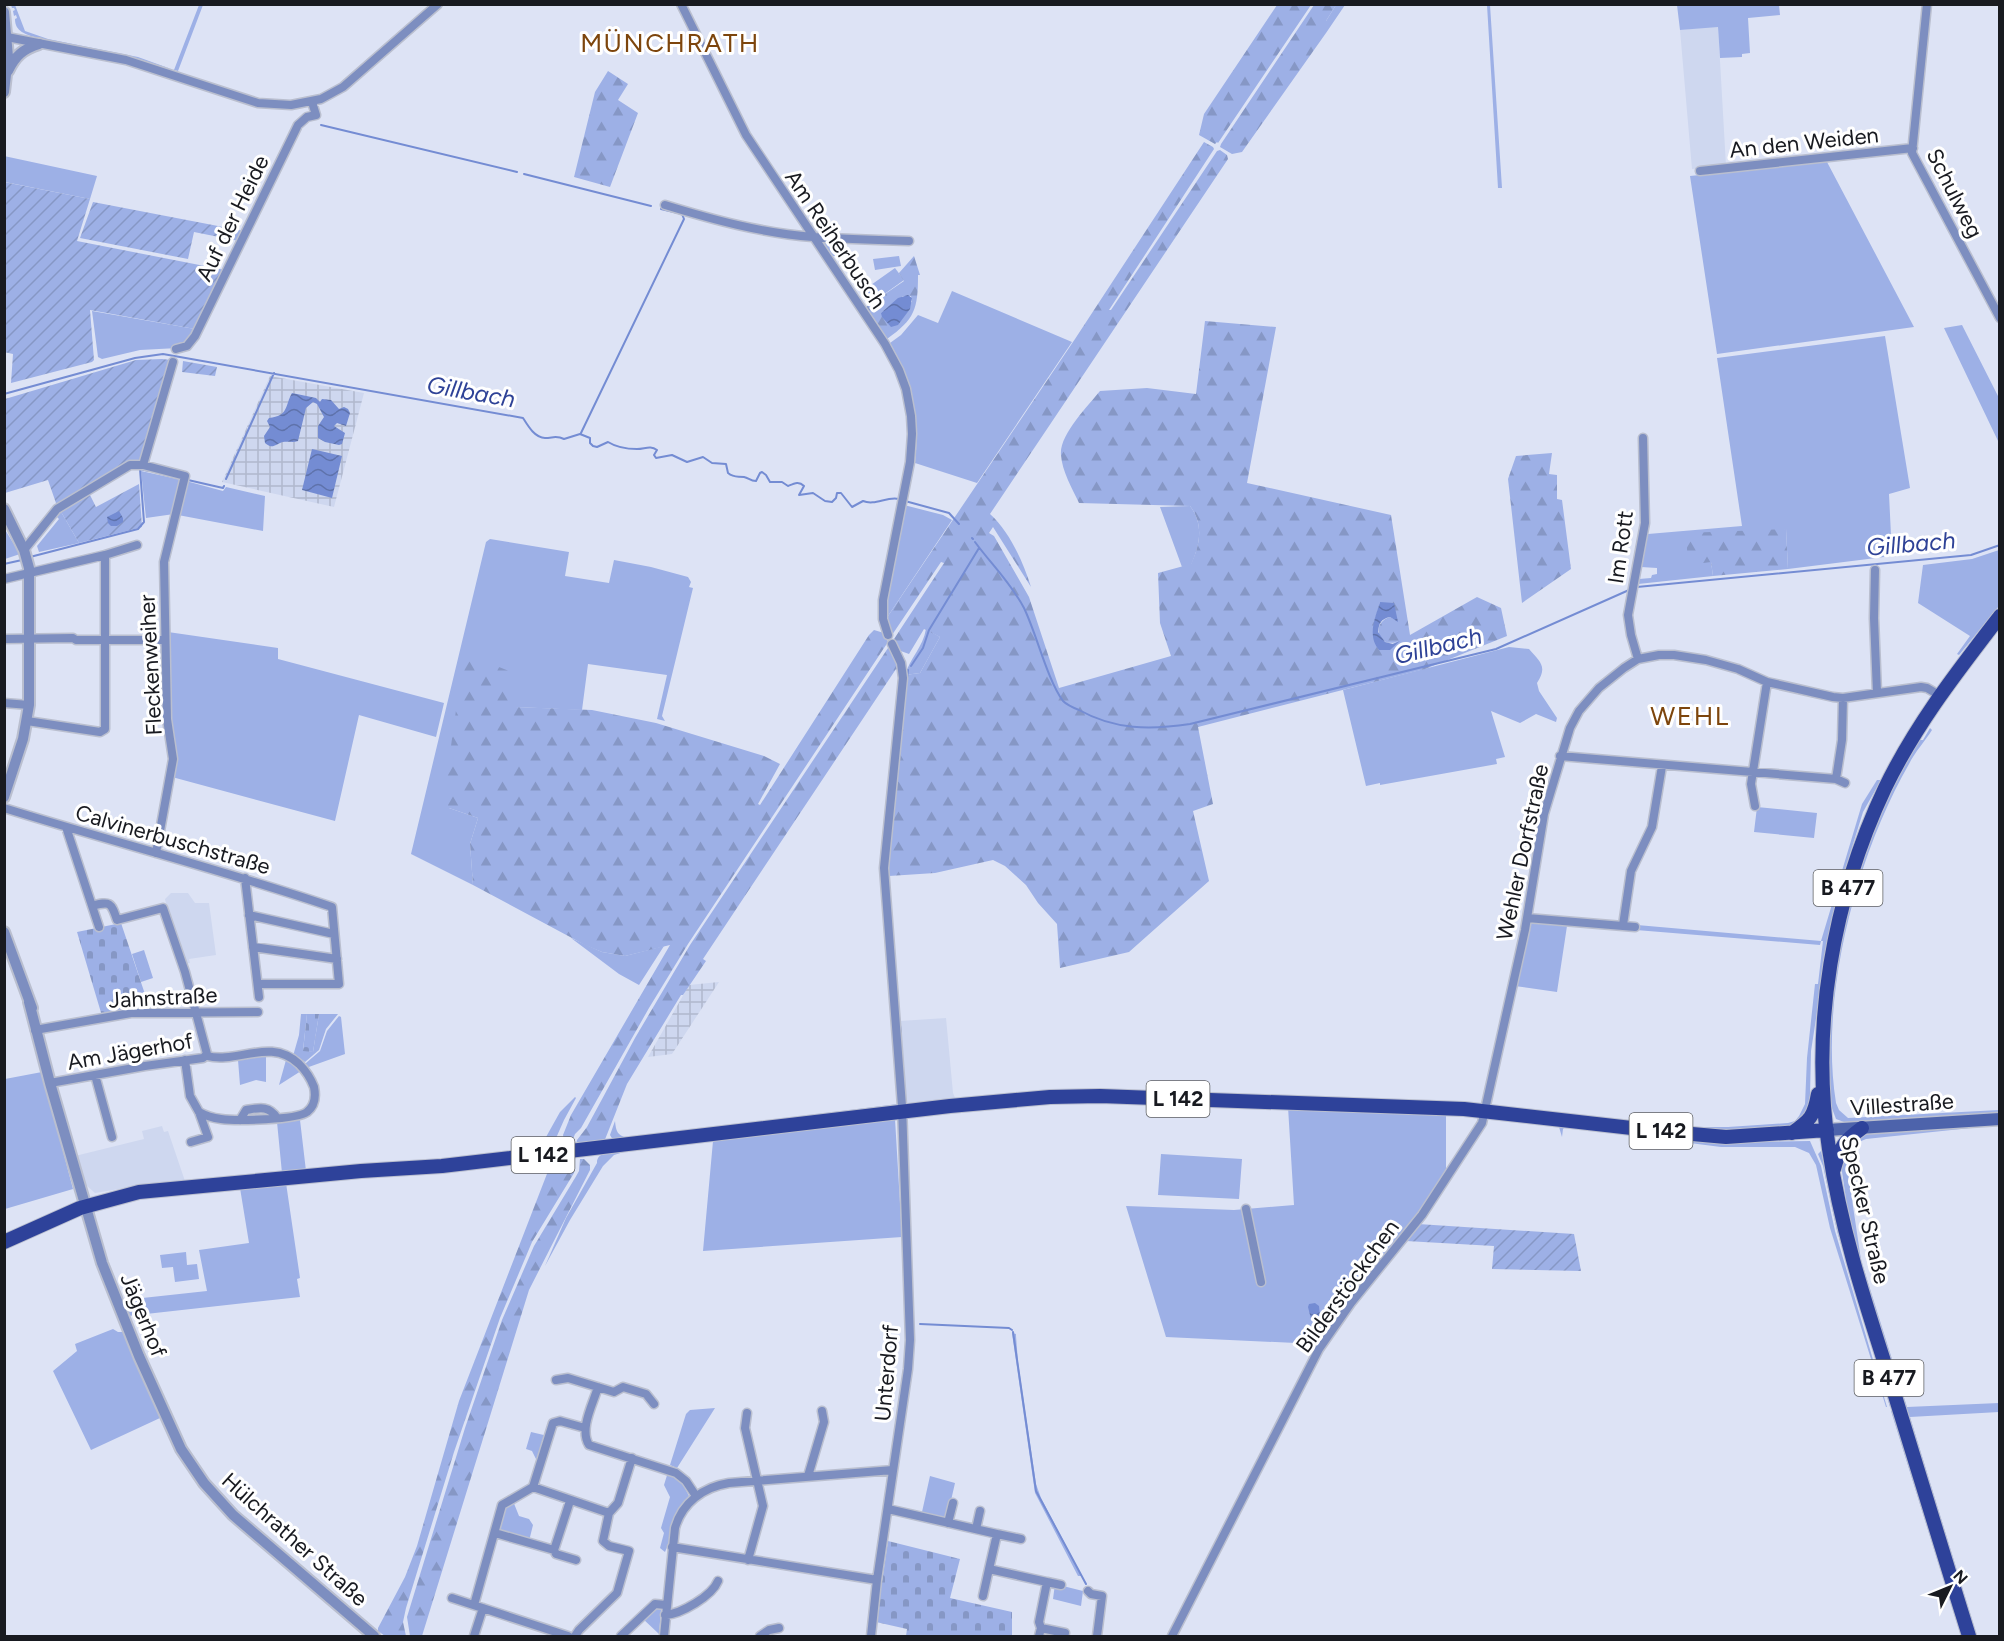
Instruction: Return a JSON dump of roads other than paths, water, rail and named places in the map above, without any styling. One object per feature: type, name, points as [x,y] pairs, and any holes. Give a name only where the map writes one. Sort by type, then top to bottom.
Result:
[{"type":"main road","name":"Specker Straße","points":[[1969,1636],[1844,1229],[1827,1130],[1823,1070],[1824,1028],[1831,964],[1842,910],[1864,837],[1886,786],[1939,694],[2000,616]]},
{"type":"main road","name":"Specker Straße","points":[[1984,635],[2000,621]]},
{"type":"main road","points":[[1790,1134],[1809,1121],[1814,1114],[1823,1070]]},
{"type":"main road","name":"L 142","points":[[4,1242],[86,1206],[143,1192],[352,1172],[435,1167],[902,1112],[1060,1097],[1100,1096],[1434,1107],[1726,1137],[1827,1130]]},
{"type":"main road","name":"Villestraße","points":[[1827,1130],[2000,1119]]},
{"type":"main road","points":[[1833,1173],[1841,1147],[1846,1140],[1862,1128]]},
{"type":"street","points":[[7,37],[126,60],[258,103],[280,106],[312,102],[337,92],[438,4]]},
{"type":"street","name":"Am Reiherbusch","points":[[681,4],[739,123],[885,344],[903,380],[910,406],[912,434],[910,462],[884,600],[883,619],[888,635]]},
{"type":"street","points":[[1912,148],[1927,4]]},
{"type":"street","points":[[4,12],[7,37],[7,74],[4,92]]},
{"type":"street","points":[[7,74],[20,53],[39,45]]},
{"type":"street","name":"Auf der Heide","points":[[176,349],[187,346],[195,336],[298,125],[303,119],[316,116],[312,102]]},
{"type":"street","name":"An den Weiden","points":[[1700,171],[1912,148]]},
{"type":"street","name":"Schulweg","points":[[1912,148],[1914,159],[2000,318]]},
{"type":"street","points":[[665,206],[731,224],[813,237],[909,241]]},
{"type":"street","points":[[4,579],[27,560],[53,513],[62,505],[130,465],[143,465],[173,362]]},
{"type":"street","name":"Im Rott","points":[[1638,659],[1628,620],[1645,523],[1643,438]]},
{"type":"street","name":"Fleckenweiher","points":[[143,465],[185,476],[164,558],[167,724],[173,759],[156,853]]},
{"type":"street","points":[[4,509],[27,560],[30,639],[27,721],[4,797]]},
{"type":"street","points":[[27,560],[105,555],[137,545]]},
{"type":"street","points":[[27,721],[100,732],[104,730],[105,555]]},
{"type":"street","points":[[1875,570],[1877,693]]},
{"type":"street","points":[[4,639],[165,640]]},
{"type":"street","name":"Unterdorf","points":[[871,1636],[908,1369],[910,1340],[902,1112],[884,867],[903,678],[901,663],[892,644]]},
{"type":"street","name":"Wehler Dorfstraße","points":[[1485,1111],[1527,918],[1544,814],[1560,756],[1572,723],[1604,683],[1638,659],[1669,655],[1706,660],[1738,669],[1767,682],[1814,694],[1843,698],[1921,687],[1939,694]]},
{"type":"street","points":[[1755,806],[1752,773],[1767,682]]},
{"type":"street","points":[[1560,756],[1840,781],[1843,698]]},
{"type":"street","points":[[4,703],[29,705]]},
{"type":"street","points":[[1623,925],[1631,871],[1653,824],[1662,766]]},
{"type":"street","name":"Calvinerbuschstraße","points":[[4,808],[245,878],[332,907],[334,933]]},
{"type":"street","points":[[66,827],[99,927]]},
{"type":"street","points":[[245,878],[259,997]]},
{"type":"street","name":"Am Jägerhof","points":[[52,1083],[207,1056],[207,1048],[185,972],[163,908],[117,920],[109,904],[92,906]]},
{"type":"street","points":[[249,915],[334,933],[339,984],[258,984]]},
{"type":"street","points":[[1527,918],[1635,927]]},
{"type":"street","name":"Jägerhof","points":[[4,932],[38,1030],[86,1206],[114,1296],[174,1436]]},
{"type":"street","points":[[253,947],[337,959]]},
{"type":"street","name":"Jahnstraße","points":[[38,1030],[131,1013],[258,1012]]},
{"type":"street","points":[[199,1112],[216,1118],[240,1120],[277,1118],[303,1115],[314,1102],[315,1092],[312,1082],[296,1062],[284,1055],[268,1051],[207,1056]]},
{"type":"street","points":[[185,1060],[190,1096],[199,1112],[208,1137],[191,1142]]},
{"type":"street","points":[[95,1075],[112,1137]]},
{"type":"street","name":"Bilderstöckchen","points":[[1172,1636],[1319,1349],[1351,1303],[1431,1201],[1479,1128],[1485,1111]]},
{"type":"street","points":[[1246,1209],[1261,1282]]},
{"type":"street","points":[[556,1380],[568,1378],[614,1392],[625,1388],[646,1394],[654,1404]]},
{"type":"street","points":[[598,1387],[585,1428],[585,1438],[589,1445],[668,1469],[680,1475],[696,1496]]},
{"type":"street","points":[[808,1476],[824,1422],[822,1411]]},
{"type":"street","points":[[747,1413],[745,1428],[763,1508],[748,1560]]},
{"type":"street","points":[[474,1605],[502,1505],[533,1487],[555,1422],[560,1421],[585,1428]]},
{"type":"street","name":"Hülchrather Straße","points":[[174,1436],[204,1483],[233,1515],[374,1636]]},
{"type":"street","points":[[574,1636],[618,1593],[632,1550],[604,1544],[602,1539],[609,1513],[618,1503],[632,1458]]},
{"type":"street","points":[[664,1636],[672,1547],[680,1515],[696,1496],[719,1485],[893,1470]]},
{"type":"street","points":[[533,1487],[609,1513]]},
{"type":"street","points":[[554,1550],[570,1501]]},
{"type":"street","points":[[948,1522],[953,1503]]},
{"type":"street","points":[[888,1509],[1021,1539]]},
{"type":"street","points":[[976,1529],[980,1511]]},
{"type":"street","points":[[495,1533],[554,1550],[556,1554],[576,1560]]},
{"type":"street","points":[[983,1596],[997,1534]]},
{"type":"street","points":[[672,1547],[877,1580]]},
{"type":"street","points":[[990,1569],[1061,1585]]},
{"type":"street","points":[[621,1636],[655,1604],[676,1614],[713,1588],[718,1581]]},
{"type":"street","points":[[1047,1582],[1039,1622],[1040,1632],[1065,1633],[1064,1636]]},
{"type":"street","points":[[1088,1591],[1091,1594],[1102,1596],[1097,1636]]},
{"type":"street","points":[[452,1598],[568,1636]]},
{"type":"street","points":[[474,1636],[483,1608]]},
{"type":"street","points":[[759,1636],[769,1630],[779,1628]]},
{"type":"water","points":[[908,295],[912,298],[910,309],[898,325],[891,327],[881,313],[898,298]]},
{"type":"water","points":[[292,393],[316,398],[320,402],[322,399],[331,400],[339,409],[344,407],[348,409],[350,413],[346,426],[337,423],[334,426],[345,433],[342,444],[325,442],[318,438],[318,426],[324,417],[317,404],[313,402],[306,408],[298,441],[283,442],[272,446],[265,443],[264,436],[270,427],[267,421],[283,412]]},
{"type":"water","points":[[312,449],[342,456],[332,498],[302,490]]},
{"type":"water","points":[[119,511],[123,522],[117,526],[111,526],[107,517]]},
{"type":"water","points":[[1380,602],[1394,603],[1398,622],[1390,617],[1383,620],[1379,626],[1378,632],[1385,642],[1393,644],[1400,641],[1390,650],[1379,650],[1373,639],[1373,627]]},
{"type":"water","points":[[1315,1303],[1319,1306],[1320,1316],[1315,1320],[1311,1319],[1308,1307],[1309,1304]]},
{"type":"waterway","points":[[321,125],[517,172]]},
{"type":"waterway","points":[[524,174],[651,206]]},
{"type":"waterway","points":[[581,433],[684,219],[682,214],[661,209]]},
{"type":"waterway","name":"Gillbach","points":[[4,394],[135,358],[163,354],[523,418],[532,431],[545,438],[564,439],[580,434],[590,438],[590,443],[597,447],[608,442],[630,449],[652,448],[657,450],[654,455],[656,458],[672,455],[687,462],[703,457],[712,463],[726,464],[728,473],[752,481],[756,481],[762,472],[770,482],[782,482],[788,486],[800,483],[804,486],[799,495],[813,493],[825,501],[832,502],[837,493],[841,493],[852,507],[863,501],[899,499]]},
{"type":"waterway","points":[[226,479],[274,373]]},
{"type":"waterway","points":[[30,557],[138,529],[144,522],[140,469],[149,471]]},
{"type":"waterway","points":[[188,480],[223,488],[224,486]]},
{"type":"waterway","name":"Gillbach","points":[[905,501],[949,513],[959,524]]},
{"type":"waterway","name":"Gillbach","points":[[975,542],[1007,582],[1024,608],[1052,681],[1063,701],[1092,717],[1133,727],[1190,724],[1496,649],[1629,590]]},
{"type":"waterway","name":"Gillbach","points":[[1637,587],[1971,555],[2000,545]]},
{"type":"waterway","points":[[911,666],[923,648],[929,630],[979,548]]},
{"type":"waterway","points":[[4,564],[22,560]]},
{"type":"waterway","points":[[907,679],[908,670]]},
{"type":"waterway","points":[[899,1017],[901,1033]]},
{"type":"waterway","points":[[920,1324],[1009,1328],[1012,1330]]},
{"type":"waterway","points":[[1013,1332],[1036,1491],[1086,1584]]},
{"type":"district","name":"MÜNCHRATH","points":[[670,43]]},
{"type":"district","name":"WEHL","points":[[1690,716]]}]
